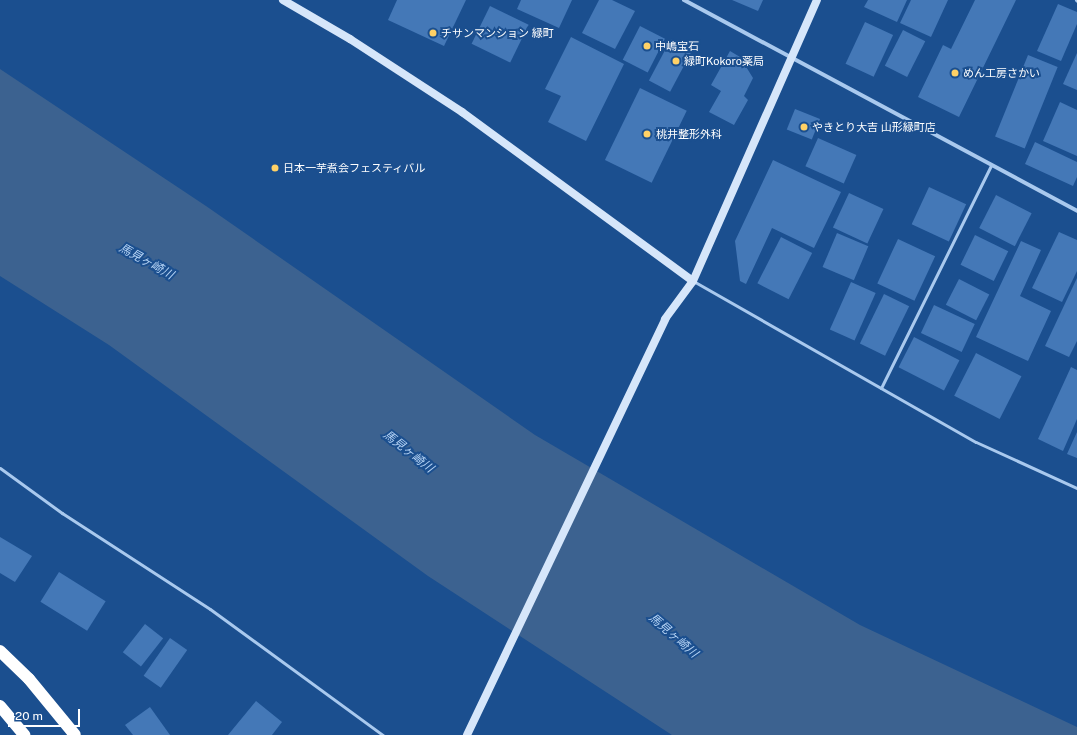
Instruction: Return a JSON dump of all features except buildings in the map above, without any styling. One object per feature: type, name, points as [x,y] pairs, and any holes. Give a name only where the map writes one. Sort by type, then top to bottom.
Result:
[{"type":"highway","points":[[0,652],[29,679],[75,735]]},
{"type":"highway","points":[[0,706],[24,735]]},
{"type":"street","points":[[283,0],[350,39],[462,112],[693,281]]},
{"type":"street","points":[[684,0],[792,60],[1077,210]]},
{"type":"street","points":[[467,735],[665,319],[693,281],[792,60],[817,0]]},
{"type":"lane","points":[[881,388],[991,165]]},
{"type":"lane","points":[[693,281],[976,442],[1077,488]]},
{"type":"lane","points":[[0,468],[62,513],[210,609],[382,735]]},
{"type":"water","name":"馬見ヶ崎川","points":[[0,69],[206,206],[535,435],[860,625],[1077,727],[1077,735],[672,735],[428,576],[109,345],[0,276]]},
{"type":"place","name":"チサンマンション 緑町","points":[[433,33]]},
{"type":"place","name":"中嶋宝石","points":[[647,46]]},
{"type":"place","name":"緑町Kokoro薬局","points":[[676,61]]},
{"type":"place","name":"めん工房さかい","points":[[955,73]]},
{"type":"place","name":"やきとり大吉 山形緑町店","points":[[804,127]]},
{"type":"place","name":"桃井整形外科","points":[[647,134]]},
{"type":"place","name":"日本一芋煮会フェスティバル","points":[[275,168]]}]
